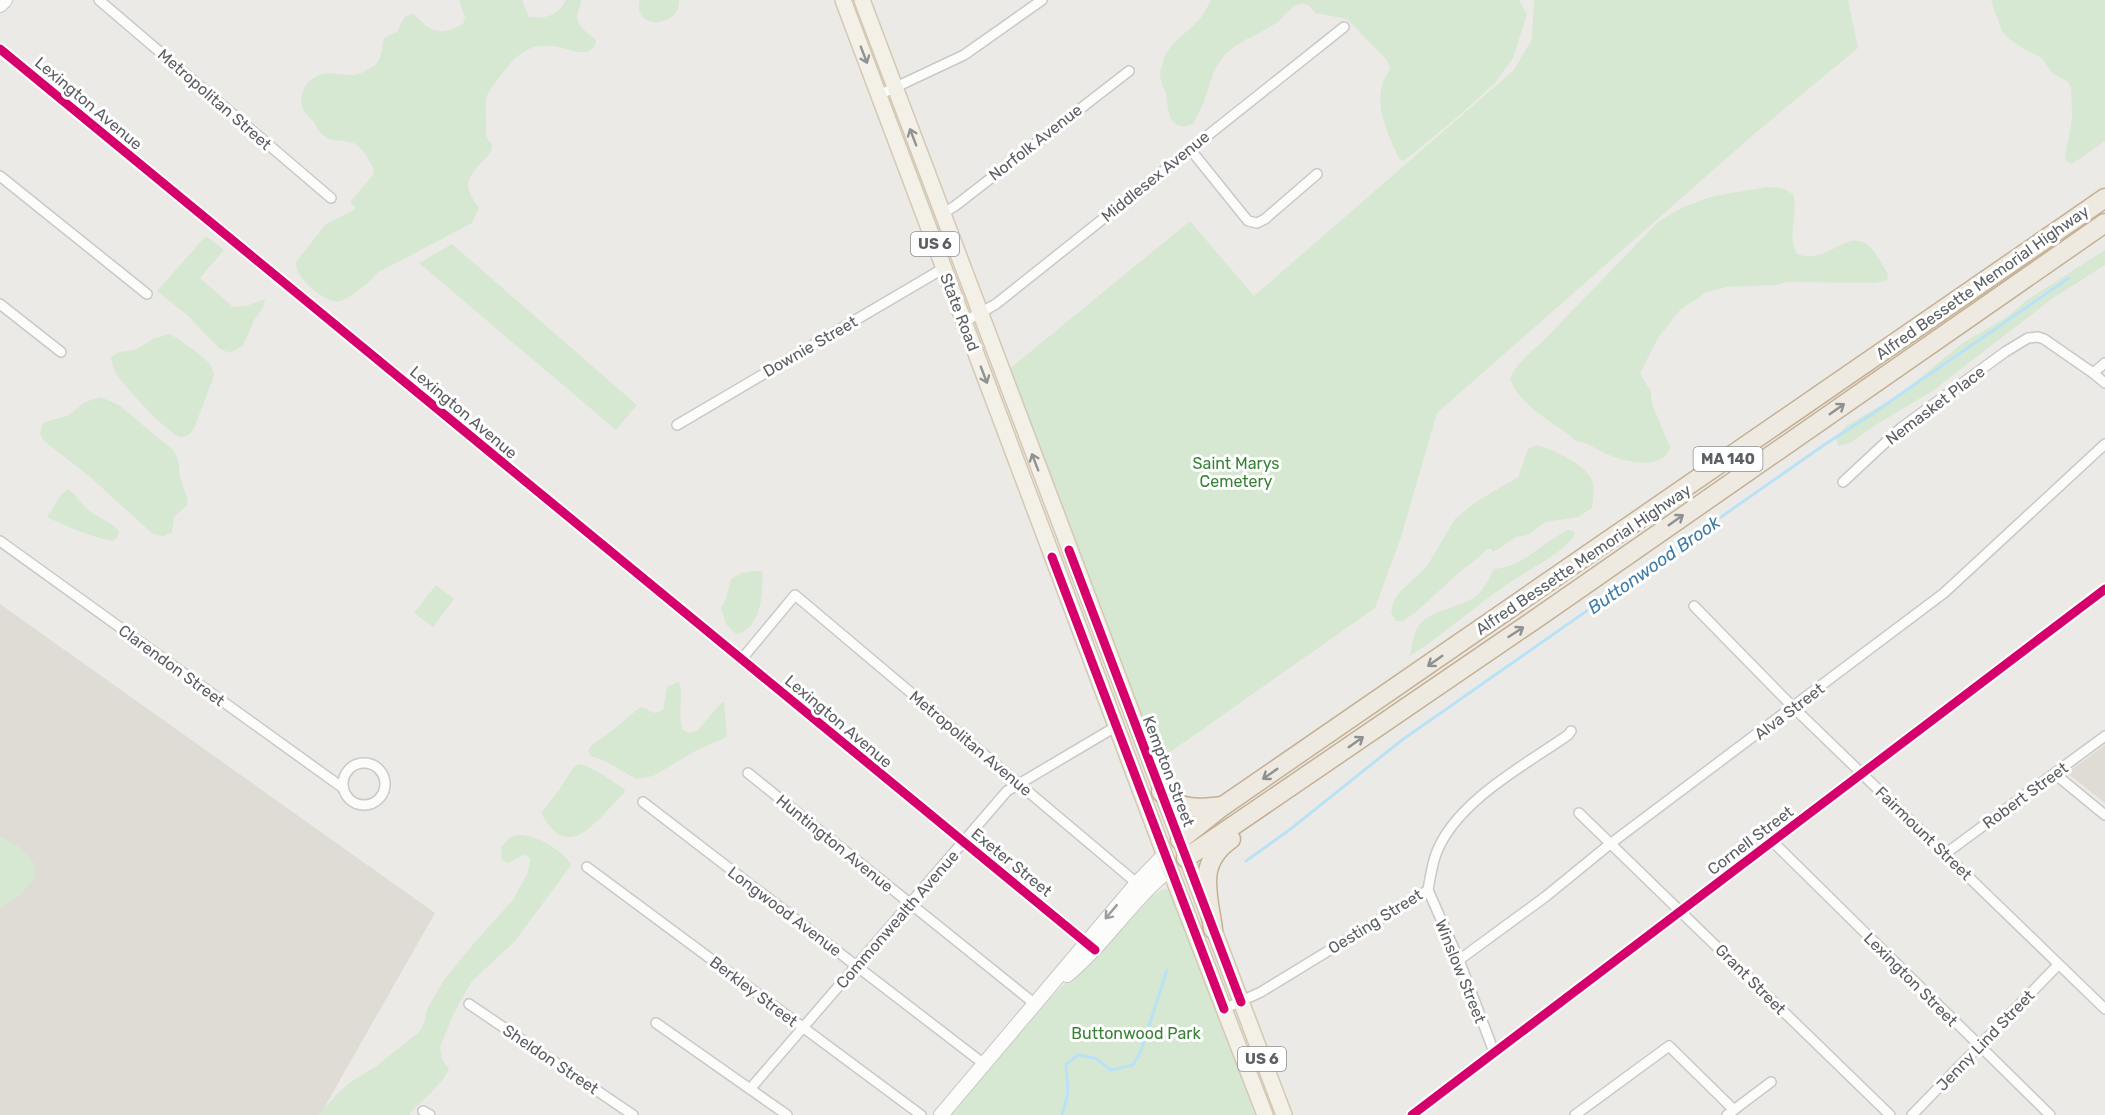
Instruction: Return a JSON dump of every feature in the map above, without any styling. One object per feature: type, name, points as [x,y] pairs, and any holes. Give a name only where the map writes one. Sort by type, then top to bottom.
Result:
[{"type":"highway","name":"Alfred Bessette Memorial Highway","points":[[1180,840],[1223,807],[2105,198]]},
{"type":"highway","name":"Alfred Bessette Memorial Highway","points":[[1186,858],[1556,606],[2105,224]]},
{"type":"highway","points":[[1213,929],[1206,875],[1216,851],[1273,809],[1320,766]]},
{"type":"highway","points":[[1161,792],[1173,802],[1190,809],[1223,807]]},
{"type":"main road","points":[[0,5],[5,0]]},
{"type":"main road","name":"State Road","points":[[843,0],[1052,557]]},
{"type":"main road","name":"State Road","points":[[862,0],[1069,550]]},
{"type":"main road","points":[[1052,557],[1069,550]]},
{"type":"main road","name":"Kempton Street","points":[[1069,550],[1284,1115]]},
{"type":"main road","name":"Kempton Street","points":[[1052,557],[1265,1115]]},
{"type":"main road","name":"MA 140","points":[[1165,854],[1180,840]]},
{"type":"main road","points":[[941,1115],[1035,1004],[1091,946],[1142,887],[1165,854]]},
{"type":"main road","name":"MA 140","points":[[1170,869],[1186,858]]},
{"type":"main road","points":[[1142,887],[1170,869]]},
{"type":"street","name":"Metropolitan Street","points":[[99,0],[331,198]]},
{"type":"street","points":[[879,95],[964,55],[1042,0]]},
{"type":"street","name":"Middlesex Avenue","points":[[964,322],[996,304],[1344,27]]},
{"type":"street","name":"Lexington Avenue","points":[[0,49],[910,799]]},
{"type":"street","name":"Norfolk Avenue","points":[[942,214],[1129,70]]},
{"type":"street","points":[[1190,149],[1248,221],[1257,223],[1265,219],[1317,174]]},
{"type":"street","points":[[0,176],[147,294]]},
{"type":"street","name":"Downie Street","points":[[677,425],[944,268]]},
{"type":"street","points":[[0,304],[61,352]]},
{"type":"street","name":"Nemasket Place","points":[[1843,482],[1912,419],[2014,346],[2033,337],[2044,339],[2093,373]]},
{"type":"street","points":[[2105,363],[2093,373],[2105,383]]},
{"type":"street","name":"Alva Street","points":[[1458,960],[1545,897],[1610,844],[1944,593],[2105,444]]},
{"type":"street","name":"Clarendon Street","points":[[0,541],[343,788],[350,800],[364,805],[371,804],[382,795],[386,781],[380,769],[361,762],[349,769],[343,781],[343,788]]},
{"type":"street","name":"Cornell Street","points":[[1412,1115],[2105,589]]},
{"type":"street","name":"Metropolitan Avenue","points":[[741,660],[795,595],[1142,887]]},
{"type":"street","name":"Fairmount Street","points":[[1694,606],[1793,707],[2105,1009]]},
{"type":"street","name":"Commonwealth Avenue","points":[[750,1089],[1007,791],[1117,726]]},
{"type":"street","name":"Oesting Street","points":[[1224,1009],[1241,1002],[1428,890],[1436,852],[1459,818],[1492,788],[1571,731]]},
{"type":"street","name":"Robert Street","points":[[1945,854],[2105,736]]},
{"type":"street","name":"Huntington Avenue","points":[[748,773],[1035,1004]]},
{"type":"street","points":[[2055,774],[2105,815]]},
{"type":"street","name":"Exeter Street","points":[[910,799],[1091,946]]},
{"type":"street","name":"Longwood Avenue","points":[[643,802],[984,1064]]},
{"type":"street","name":"Grant Street","points":[[1579,813],[1890,1115]]},
{"type":"street","name":"Lexington Street","points":[[1773,842],[2050,1115]]},
{"type":"street","name":"Berkley Street","points":[[586,867],[921,1115]]},
{"type":"street","name":"Winslow Street","points":[[1428,890],[1494,1052]]},
{"type":"street","name":"Jenny Lind Street","points":[[1912,1115],[2058,965]]},
{"type":"street","name":"Sheldon Street","points":[[469,1004],[633,1115]]},
{"type":"street","points":[[656,1023],[787,1115]]},
{"type":"street","points":[[1575,1115],[1669,1046],[1730,1112],[1772,1082]]},
{"type":"shaded area","points":[[0,604],[435,913],[320,1115],[0,1115]]},
{"type":"shaded area","points":[[2105,745],[2105,803],[2067,773]]},
{"type":"green space","points":[[459,0],[522,0],[529,17],[546,17],[559,10],[566,0],[582,0],[578,14],[579,23],[596,40],[595,44],[587,52],[550,46],[533,47],[526,50],[508,66],[491,88],[486,99],[486,137],[492,149],[469,180],[469,191],[479,208],[472,223],[377,273],[345,299],[335,301],[327,299],[305,282],[296,268],[296,262],[326,224],[354,210],[355,207],[350,202],[373,175],[374,169],[358,146],[350,142],[332,140],[321,133],[302,108],[303,92],[316,76],[331,73],[352,75],[374,66],[380,58],[384,38],[398,31],[407,15],[414,14],[436,31],[448,30],[463,24],[465,17]]},
{"type":"green space","points":[[640,0],[679,0],[678,9],[665,20],[649,21],[639,10]]},
{"type":"green space","points":[[1211,0],[1519,0],[1527,14],[1513,58],[1495,83],[1404,161],[1400,160],[1388,133],[1380,104],[1383,82],[1390,68],[1387,60],[1347,19],[1315,13],[1310,6],[1305,4],[1296,5],[1275,24],[1230,51],[1214,71],[1204,102],[1193,124],[1179,126],[1174,123],[1169,114],[1166,94],[1160,78],[1162,64],[1170,48],[1202,16]]},
{"type":"green space","name":"Saint Marys Cemetery","points":[[1534,0],[1848,0],[1858,48],[1753,135],[1437,413],[1401,537],[1375,608],[1156,762],[1008,370],[1190,221],[1254,296],[1514,70],[1532,39]]},
{"type":"green space","points":[[1991,0],[2105,0],[2105,141],[2072,164],[2065,158],[2072,119],[2071,88],[2068,82],[2051,72],[2042,58],[2009,39],[2002,31]]},
{"type":"green space","points":[[1768,187],[1782,188],[1793,194],[1795,209],[1792,232],[1797,254],[1817,255],[1850,241],[1858,240],[1869,246],[1875,253],[1888,274],[1887,280],[1876,283],[1787,282],[1777,285],[1726,287],[1707,292],[1680,310],[1658,338],[1640,373],[1651,392],[1652,404],[1670,447],[1667,455],[1653,462],[1634,462],[1616,458],[1576,441],[1526,403],[1510,379],[1519,363],[1658,222],[1683,207],[1714,196]]},
{"type":"green space","points":[[206,236],[224,250],[200,278],[231,307],[246,306],[265,299],[263,308],[254,320],[243,346],[229,353],[220,349],[187,315],[157,291]]},
{"type":"green space","points":[[452,244],[637,405],[616,430],[419,263]]},
{"type":"green space","points":[[2105,250],[2105,265],[2053,298],[1931,392],[1850,443],[1838,446],[1836,437],[1846,426],[1900,394],[1963,343],[2007,317],[2027,300]]},
{"type":"green space","points":[[169,334],[203,357],[211,365],[214,376],[195,426],[190,434],[184,437],[167,428],[137,399],[117,375],[111,357],[119,352],[135,350],[155,338]]},
{"type":"green space","points":[[100,397],[119,405],[173,450],[178,459],[180,477],[188,501],[174,517],[172,532],[164,536],[153,534],[89,476],[43,440],[40,433],[43,423],[69,415],[85,402]]},
{"type":"green space","points":[[1538,445],[1570,459],[1590,476],[1594,492],[1592,508],[1578,517],[1545,522],[1528,535],[1516,537],[1493,552],[1487,549],[1416,612],[1403,621],[1396,621],[1391,613],[1394,600],[1427,566],[1455,519],[1476,502],[1518,477],[1528,449]]},
{"type":"green space","points":[[68,489],[88,510],[119,531],[117,538],[112,541],[95,537],[47,517],[61,495]]},
{"type":"green space","points":[[1569,530],[1575,532],[1569,543],[1562,549],[1496,592],[1410,656],[1415,632],[1424,620],[1470,600],[1482,590],[1494,569],[1515,564]]},
{"type":"green space","points":[[762,571],[759,609],[751,625],[736,634],[726,624],[721,608],[731,579],[741,573]]},
{"type":"green space","points":[[436,585],[454,599],[433,627],[414,613]]},
{"type":"green space","points":[[679,682],[683,730],[690,733],[697,731],[724,702],[727,737],[697,750],[653,776],[636,779],[605,761],[591,756],[588,751],[592,745],[641,707],[655,713],[663,710],[667,687]]},
{"type":"green space","points":[[580,764],[625,790],[604,815],[583,833],[572,837],[562,836],[551,828],[541,813],[574,767]]},
{"type":"green space","points":[[519,835],[533,837],[548,844],[571,864],[515,941],[472,981],[453,1015],[440,1047],[442,1059],[449,1068],[442,1080],[409,1115],[318,1115],[352,1081],[375,1067],[420,1031],[427,1009],[444,980],[513,900],[528,872],[530,859],[527,856],[523,855],[509,863],[502,860],[501,847],[510,837]]},
{"type":"green space","points":[[0,837],[26,852],[35,866],[35,874],[23,892],[0,909]]},
{"type":"green space","name":"Buttonwood Park","points":[[1164,889],[1170,890],[1255,1115],[949,1115],[1057,991],[1099,954],[1151,897]]},
{"type":"waterway","name":"Buttonwood Brook","points":[[1246,861],[1288,831],[1402,740],[1824,445],[2069,278]]},
{"type":"waterway","name":"Buttonwood Brook","points":[[1062,1115],[1068,1093],[1066,1064],[1078,1055],[1095,1058],[1111,1070],[1133,1065],[1141,1051],[1167,970]]},
{"type":"cycle path","points":[[0,49],[1095,950]]},
{"type":"cycle path","points":[[1069,550],[1241,1002]]},
{"type":"cycle path","points":[[1052,557],[1224,1009]]},
{"type":"cycle path","points":[[1412,1115],[2105,589]]}]
